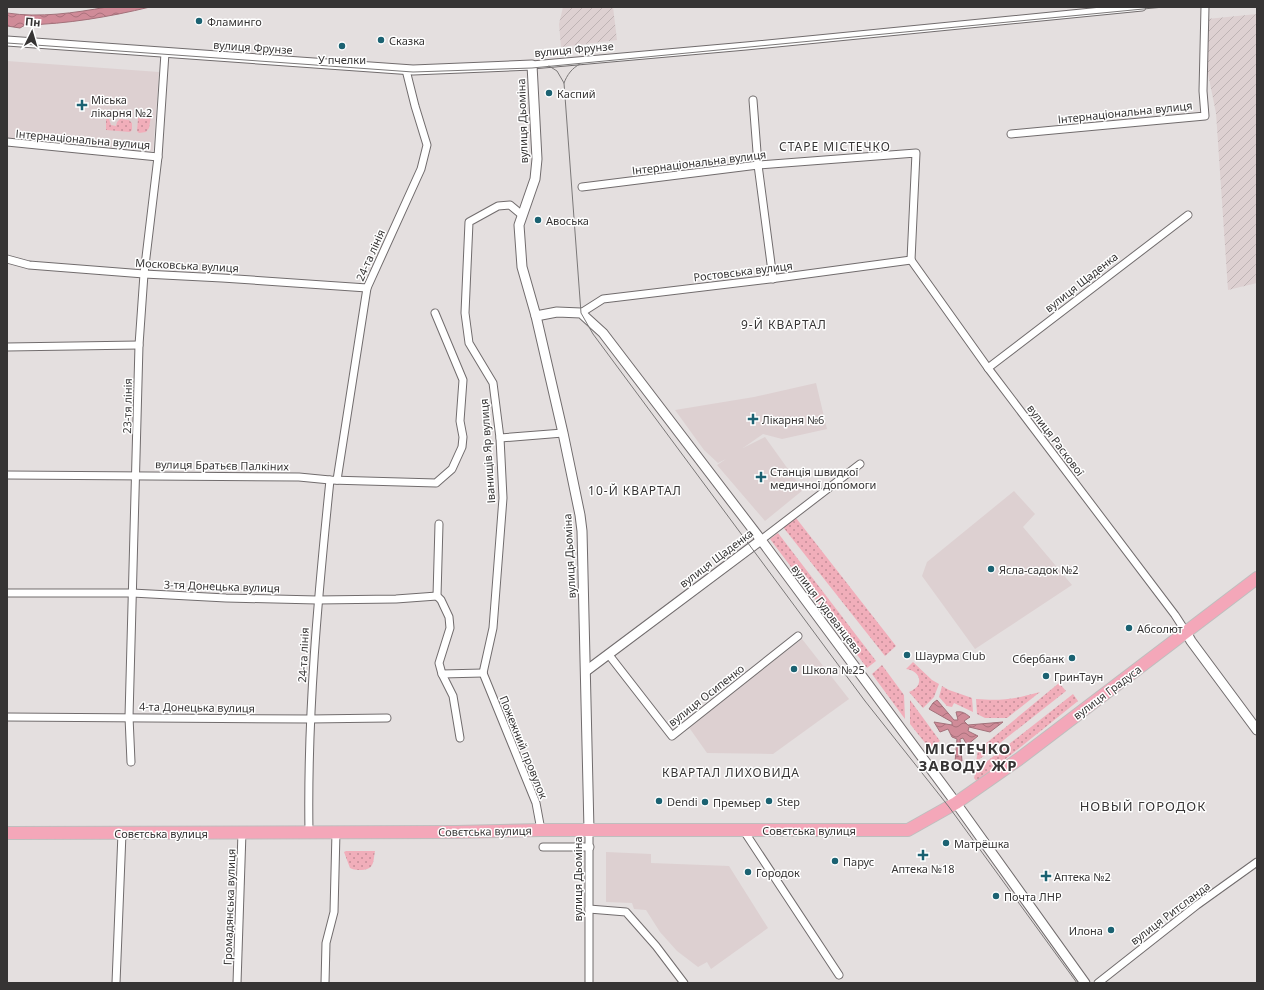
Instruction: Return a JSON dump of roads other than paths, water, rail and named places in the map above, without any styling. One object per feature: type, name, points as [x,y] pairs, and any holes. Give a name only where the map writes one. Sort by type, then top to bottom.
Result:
[{"type":"main road","name":"вулиця Градуса","points":[[956,803],[1019,759],[1257,578]]},
{"type":"main road","name":"Совєтська вулиця","points":[[7,833],[541,830],[908,830],[956,803]]},
{"type":"street","name":"вулиця Фрунзе","points":[[7,41],[406,70],[532,65],[746,46],[1142,7]]},
{"type":"street","name":"Інтернаціональна вулиця","points":[[1011,134],[1205,116],[1203,91],[1205,7]]},
{"type":"street","name":"23-тя лінія","points":[[130,762],[129,717],[139,345],[144,274],[158,157],[165,52]]},
{"type":"street","name":"вулиця Дьоміна","points":[[532,65],[537,159],[535,179],[531,194],[519,225],[522,267],[536,316],[563,433],[582,531],[590,830],[589,983]]},
{"type":"street","name":"24-та лінія","points":[[309,832],[310,719],[317,600],[334,480],[367,288],[421,168],[427,145],[406,70]]},
{"type":"street","points":[[753,100],[758,165],[773,279]]},
{"type":"street","name":"Інтернаціональна вулиця","points":[[7,142],[158,157]]},
{"type":"street","name":"Інтернаціональна вулиця","points":[[582,187],[758,165],[916,153],[911,260]]},
{"type":"street","name":"Іванищів Яр вулиця","points":[[483,673],[493,628],[503,498],[500,438],[493,384],[469,343],[464,313],[469,222],[498,206],[510,205],[522,216]]},
{"type":"street","name":"вулиця Щаденка","points":[[988,368],[1188,215]]},
{"type":"street","name":"Московська вулиця","points":[[7,259],[29,265],[367,288]]},
{"type":"street","name":"Ростовська вулиця","points":[[581,313],[603,299],[773,279],[911,260]]},
{"type":"street","name":"вулиця Раскової","points":[[911,260],[988,368],[1175,615],[1186,632]]},
{"type":"street","points":[[536,316],[557,312],[581,313]]},
{"type":"street","name":"вулиця Братьєв Палкіних","points":[[7,475],[299,477],[334,480],[436,483],[452,469],[462,447],[463,437],[460,421],[463,380],[435,313]]},
{"type":"street","name":"вулиця Гудованцева","points":[[581,313],[602,333],[761,540],[956,803],[1085,983]]},
{"type":"street","points":[[7,347],[139,345]]},
{"type":"street","points":[[500,438],[563,433]]},
{"type":"street","name":"вулиця Щаденка","points":[[586,671],[860,464]]},
{"type":"street","points":[[439,524],[436,596],[441,600],[449,617],[450,628],[439,663],[442,674],[453,696],[460,738]]},
{"type":"street","name":"3-тя Донецька вулиця","points":[[7,593],[132,593],[226,598],[317,600],[396,599],[436,596]]},
{"type":"street","points":[[1186,632],[1191,641],[1257,730]]},
{"type":"street","name":"вулиця Осипенко","points":[[609,654],[672,736],[798,636]]},
{"type":"street","points":[[442,674],[483,673]]},
{"type":"street","name":"Пожежний провулок","points":[[483,673],[536,803],[541,830]]},
{"type":"street","name":"4-та Донецька вулиця","points":[[7,717],[310,719],[387,718]]},
{"type":"street","points":[[744,831],[839,975]]},
{"type":"street","name":"Громадянська вулиця","points":[[237,983],[242,832]]},
{"type":"street","points":[[325,983],[326,943],[334,912],[336,832]]},
{"type":"street","points":[[116,983],[122,833]]},
{"type":"street","points":[[543,847],[590,847]]},
{"type":"street","name":"вулиця Ритсланда","points":[[1098,983],[1197,905],[1257,862]]},
{"type":"street","points":[[589,909],[626,912],[656,946],[684,983]]},
{"type":"water","points":[[107,7],[150,7],[72,22],[25,25],[20,28],[7,26],[7,13],[44,15],[70,13]]},
{"type":"water","points":[[937,700],[954,720],[958,720],[956,712],[963,713],[970,717],[964,721],[968,725],[1003,722],[990,732],[969,727],[968,731],[978,736],[967,745],[963,738],[960,739],[962,761],[955,762],[957,739],[952,737],[948,729],[940,732],[934,722],[952,725],[952,722],[929,709]]},
{"type":"tram line","points":[[7,43],[413,72],[532,68],[1164,7]]},
{"type":"tram line","points":[[564,83],[570,72],[580,64]]},
{"type":"tram line","points":[[549,66],[557,71],[564,83],[581,313],[593,334],[865,701],[949,807],[1077,983]]},
{"type":"place","name":"Фламинго","points":[[199,21]]},
{"type":"place","name":"Сказка","points":[[381,40]]},
{"type":"place","name":"У пчелки","points":[[342,46]]},
{"type":"place","name":"Каспий","points":[[549,93]]},
{"type":"place","name":"Міська лікарня №2","points":[[82,105]]},
{"type":"place","name":"Авоська","points":[[538,220]]},
{"type":"place","name":"Лікарня №6","points":[[753,419]]},
{"type":"place","name":"Станція швидкої медичної допомоги","points":[[761,477]]},
{"type":"place","name":"Ясла-садок №2","points":[[991,569]]},
{"type":"place","name":"Абсолют","points":[[1129,628]]},
{"type":"place","name":"Шаурма Club","points":[[907,655]]},
{"type":"place","name":"Сбербанк","points":[[1072,658]]},
{"type":"place","name":"Школа №25","points":[[794,669]]},
{"type":"place","name":"ГринТаун","points":[[1046,676]]},
{"type":"place","name":"Dendi","points":[[659,801]]},
{"type":"place","name":"Step","points":[[769,801]]},
{"type":"place","name":"Премьер","points":[[705,802]]},
{"type":"place","name":"Матрёшка","points":[[946,843]]},
{"type":"place","name":"Аптека №18","points":[[923,855]]},
{"type":"place","name":"Парус","points":[[835,861]]},
{"type":"place","name":"Городок","points":[[748,872]]},
{"type":"place","name":"Аптека №2","points":[[1046,876]]},
{"type":"place","name":"Почта ЛНР","points":[[996,896]]},
{"type":"place","name":"Илона","points":[[1111,930]]},
{"type":"district","name":"СТАРЕ МІСТЕЧКО","points":[[835,146]]},
{"type":"district","name":"9-Й КВАРТАЛ","points":[[784,324]]},
{"type":"district","name":"10-Й КВАРТАЛ","points":[[635,490]]},
{"type":"district","name":"МІСТЕЧКО ЗАВОДУ ЖР","points":[[968,756]]},
{"type":"district","name":"КВАРТАЛ ЛИХОВИДА","points":[[731,772]]},
{"type":"district","name":"НОВЫЙ ГОРОДОК","points":[[1143,806]]}]
